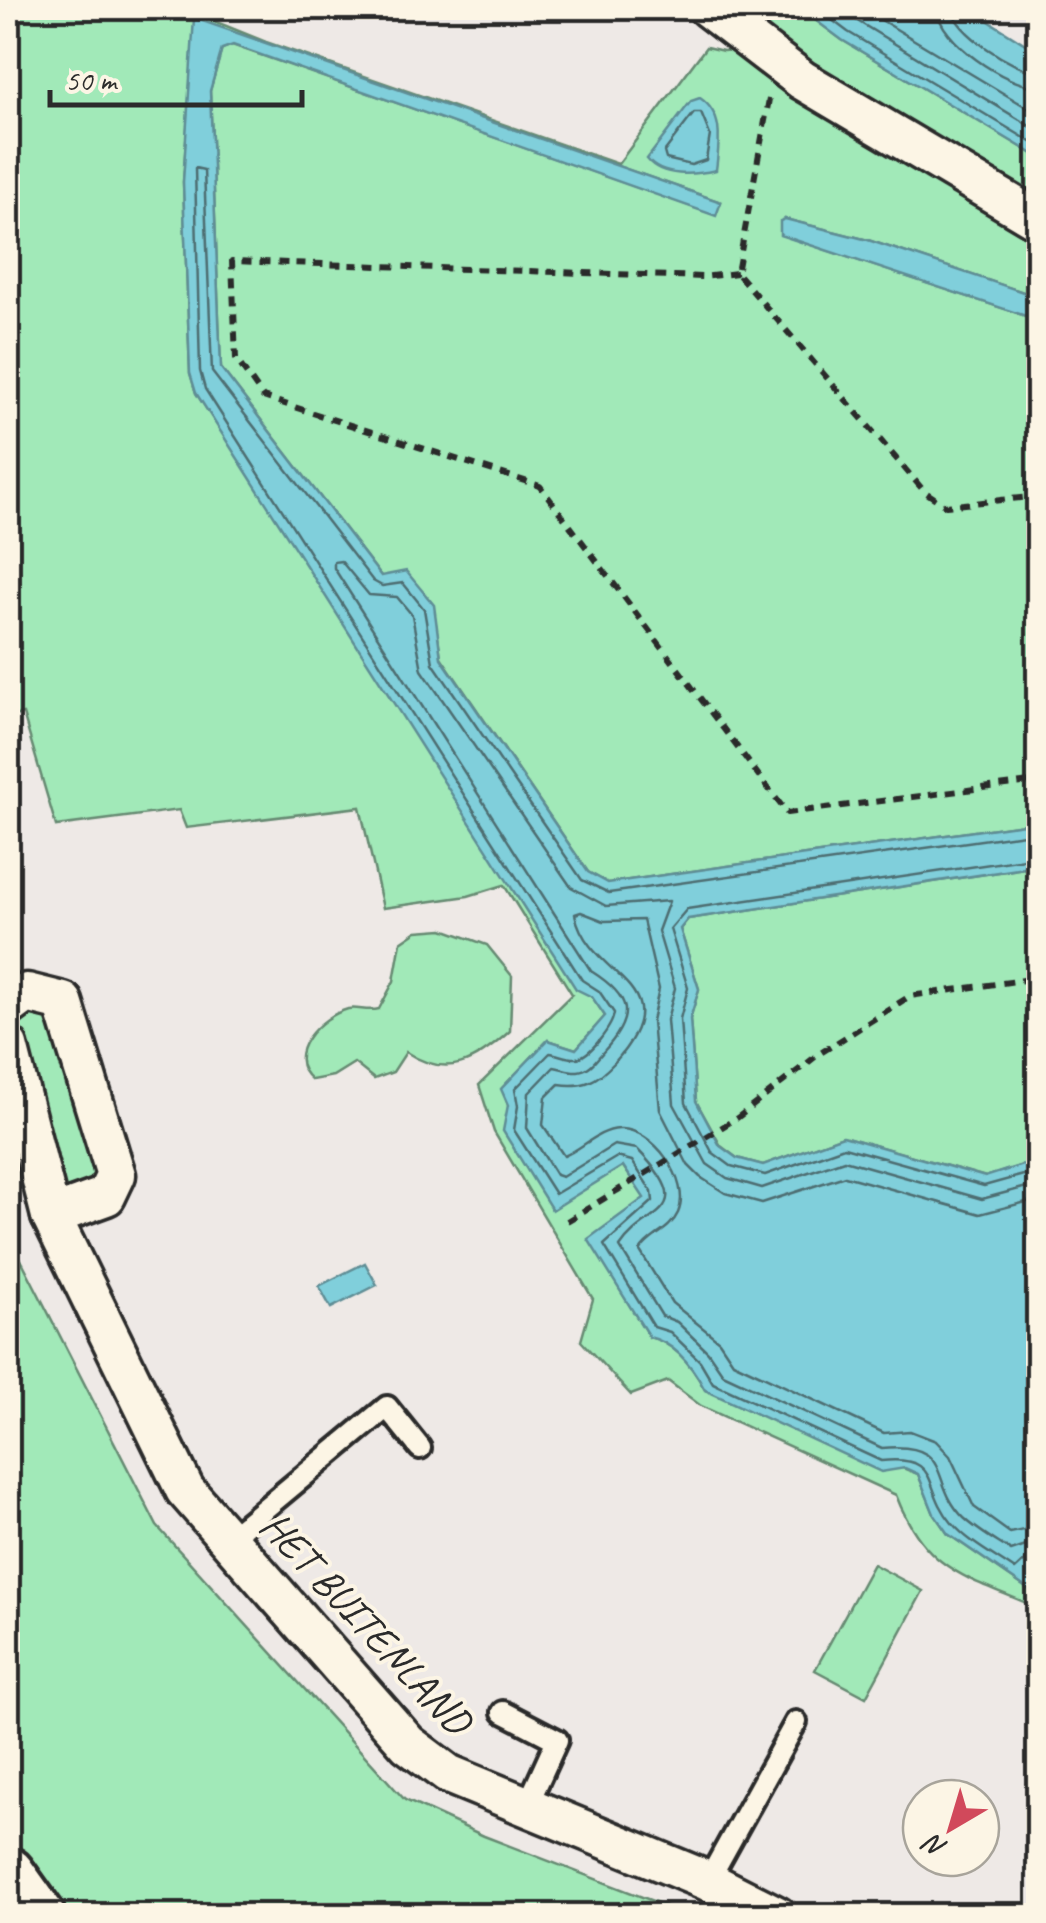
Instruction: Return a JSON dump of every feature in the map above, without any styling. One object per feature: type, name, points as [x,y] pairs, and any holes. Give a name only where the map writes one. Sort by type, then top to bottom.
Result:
[{"type":"street","points":[[708,8],[776,62],[1038,220]]},
{"type":"street","points":[[8,1007],[26,993],[63,1002],[116,1174],[106,1196],[51,1216]]},
{"type":"street","name":"HET BUITENLAND","points":[[8,1046],[51,1216],[186,1490],[228,1539],[427,1763],[708,1882],[777,1916]]},
{"type":"lane","points":[[228,1539],[387,1407],[420,1448]]},
{"type":"lane","points":[[503,1712],[557,1740],[527,1806]]},
{"type":"lane","points":[[708,1882],[796,1722]]},
{"type":"path","points":[[737,273],[776,62]]},
{"type":"path","points":[[737,273],[703,277],[232,261],[236,359],[263,397],[540,486],[787,813],[1038,780]]},
{"type":"path","points":[[737,273],[924,491],[946,506],[1038,496]]},
{"type":"path","points":[[567,1221],[737,1118],[819,1054],[910,996],[1038,978]]},
{"type":"green space","points":[[8,8],[182,8],[266,42],[618,164],[706,47],[723,51],[745,49],[1038,230],[1038,297],[868,240],[785,219],[781,235],[1038,320],[1038,822],[608,883],[588,872],[441,657],[433,605],[381,576],[221,368],[210,91],[222,49],[232,45],[715,215],[721,202],[195,19],[183,182],[190,373],[196,393],[605,1016],[576,1049],[548,1040],[502,1088],[508,1105],[622,1165],[645,1198],[589,1239],[649,1337],[683,1357],[705,1390],[918,1474],[934,1514],[948,1534],[1038,1596],[1038,1608],[970,1579],[936,1557],[908,1521],[896,1495],[701,1406],[668,1381],[631,1395],[581,1341],[593,1299],[494,1132],[479,1085],[572,994],[504,885],[468,896],[383,908],[360,807],[186,828],[179,810],[56,826],[23,714],[8,717]]},
{"type":"green space","points":[[727,8],[799,8],[842,40],[1038,157],[1038,210],[847,103]]},
{"type":"green space","points":[[1038,866],[1038,1160],[986,1177],[843,1136],[763,1165],[737,1158],[721,1146],[696,1101],[690,1019],[699,989],[680,929],[688,919]]},
{"type":"green space","points":[[443,929],[487,945],[512,976],[510,1031],[485,1052],[460,1064],[435,1065],[406,1052],[393,1072],[374,1079],[354,1063],[333,1076],[312,1080],[301,1059],[308,1038],[337,1013],[379,1009],[394,981],[401,942],[417,931]]},
{"type":"green space","points":[[26,1008],[57,1017],[103,1176],[77,1200],[56,1191],[11,1026]]},
{"type":"green space","points":[[8,1234],[157,1526],[405,1800],[484,1836],[689,1915],[58,1915],[8,1850]]},
{"type":"green space","points":[[873,1564],[923,1591],[866,1697],[815,1670]]},
{"type":"water","points":[[799,8],[968,8],[1038,52],[1038,157],[842,40]]},
{"type":"water","points":[[194,18],[721,202],[716,216],[233,45],[222,49],[210,91],[221,368],[381,576],[406,571],[434,605],[441,658],[588,872],[608,883],[1038,822],[1038,866],[688,919],[680,929],[699,989],[690,1019],[696,1101],[720,1146],[737,1158],[763,1165],[843,1136],[985,1177],[1038,1160],[1038,1559],[1030,1572],[1038,1576],[1038,1596],[948,1534],[934,1514],[918,1474],[905,1468],[881,1472],[705,1390],[683,1357],[649,1337],[588,1239],[644,1198],[623,1166],[552,1210],[503,1131],[508,1105],[501,1089],[548,1040],[576,1049],[605,1016],[592,997],[576,989],[196,393],[190,373],[183,182]]},
{"type":"water","points":[[700,98],[717,121],[716,170],[679,174],[653,165],[647,159],[691,101]]},
{"type":"water","points":[[785,219],[868,240],[1038,297],[1038,320],[780,235],[780,221]]},
{"type":"water","points":[[365,1263],[377,1285],[331,1308],[319,1286]]}]
